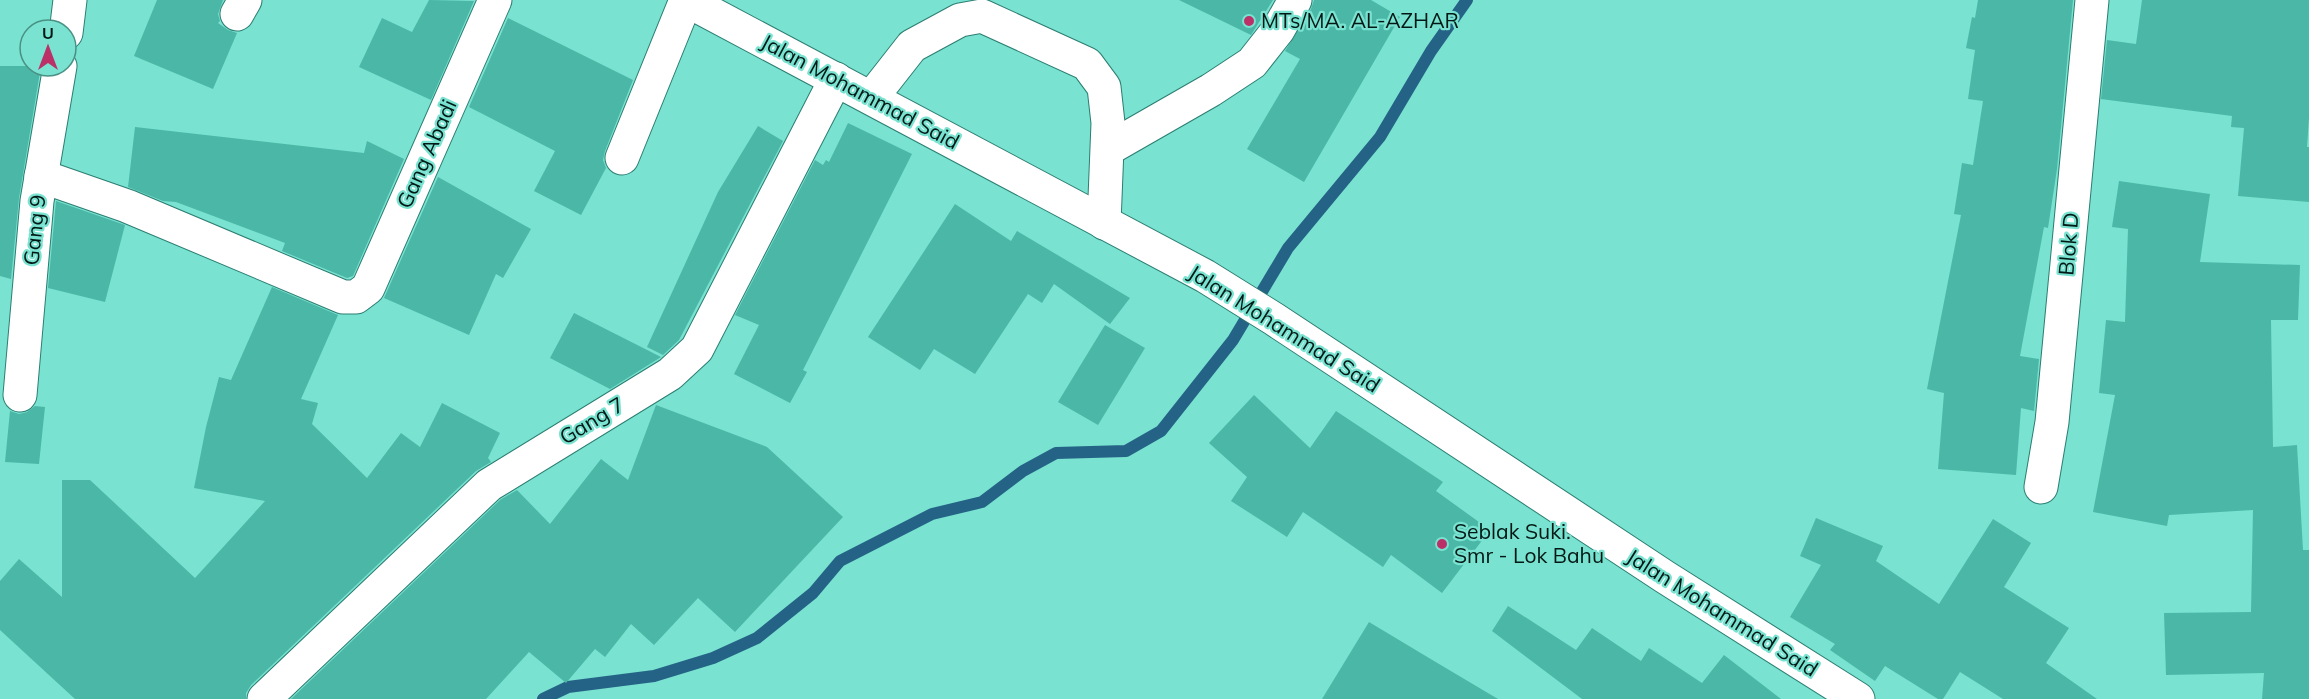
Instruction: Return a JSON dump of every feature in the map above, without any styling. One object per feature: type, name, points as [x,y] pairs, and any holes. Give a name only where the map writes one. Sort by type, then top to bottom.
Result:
[{"type":"street","points":[[68,18],[70,0]]},
{"type":"street","name":"Gang Abadi","points":[[41,176],[127,206],[343,297],[350,298],[362,294],[368,288],[495,0]]},
{"type":"street","points":[[622,158],[686,0]]},
{"type":"street","name":"Jalan Mohammad Said","points":[[686,0],[1205,276],[1665,577],[1858,699]]},
{"type":"street","points":[[1108,149],[1211,90],[1252,63],[1278,30],[1295,0]]},
{"type":"street","name":"Blok D","points":[[2041,487],[2052,422],[2092,0]]},
{"type":"street","points":[[872,97],[912,46],[958,10],[982,16],[1087,64],[1104,87],[1108,123],[1104,223]]},
{"type":"street","name":"Gang 9","points":[[20,395],[37,201],[58,78]]},
{"type":"street","name":"Gang 7","points":[[264,699],[489,485],[669,374],[697,349],[836,79]]},
{"type":"building","points":[[157,0],[223,0],[218,14],[220,21],[218,23],[237,33],[213,89],[134,56]]},
{"type":"building","points":[[429,0],[474,1],[431,100],[359,67],[382,18],[412,32]]},
{"type":"building","name":"MTs/MA. AL-AZHAR","points":[[1179,0],[1273,0],[1251,35]]},
{"type":"building","points":[[1314,0],[1371,0],[1400,17],[1304,182],[1247,149],[1300,59],[1285,51],[1311,9]]},
{"type":"building","points":[[1978,0],[2073,0],[2057,169],[2048,228],[2044,227],[2020,356],[2039,359],[2034,411],[2021,408],[2016,475],[1938,469],[1944,393],[1927,389],[1961,215],[1954,214],[1962,163],[1973,165],[1983,101],[1968,99],[1975,50],[1966,48]]},
{"type":"building","points":[[2142,0],[2309,0],[2307,147],[2309,147],[2309,202],[2238,196],[2244,128],[2231,127],[2232,116],[2101,99],[2107,40],[2136,44]]},
{"type":"building","points":[[508,18],[633,80],[605,151],[603,160],[606,168],[581,215],[534,191],[555,151],[469,107]]},
{"type":"building","points":[[0,66],[18,66],[18,78],[39,78],[19,198],[11,279],[0,276]]},
{"type":"building","points":[[848,123],[912,154],[803,370],[807,372],[790,403],[734,374],[759,325],[735,315],[815,160],[823,165],[826,160],[829,162]]},
{"type":"building","points":[[758,126],[783,141],[679,340],[663,355],[647,347],[718,192]]},
{"type":"building","points":[[135,127],[364,153],[367,141],[404,159],[353,276],[347,278],[282,251],[285,243],[176,202],[163,201],[128,187]]},
{"type":"building","points":[[438,177],[531,229],[503,278],[496,274],[469,335],[384,298]]},
{"type":"building","points":[[2119,181],[2210,194],[2200,262],[2300,265],[2298,320],[2271,320],[2273,447],[2297,445],[2303,550],[2309,550],[2309,699],[2262,699],[2264,673],[2166,675],[2164,613],[2251,612],[2253,510],[2169,515],[2167,526],[2093,512],[2115,395],[2099,393],[2106,320],[2125,322],[2128,229],[2112,227]]},
{"type":"building","points":[[56,201],[125,225],[105,302],[48,288]]},
{"type":"building","points":[[955,204],[1011,241],[1017,231],[1130,298],[1110,324],[1054,284],[1042,303],[1028,294],[975,374],[934,349],[920,370],[868,337]]},
{"type":"building","points":[[272,287],[338,315],[301,399],[318,403],[312,424],[367,478],[401,433],[420,447],[442,403],[500,433],[488,458],[491,462],[476,471],[251,685],[246,693],[246,699],[75,699],[0,630],[0,581],[19,559],[62,597],[62,480],[90,480],[195,578],[265,501],[194,488],[219,377],[231,380]]},
{"type":"building","points":[[574,313],[661,357],[610,389],[550,358]]},
{"type":"building","points":[[1105,325],[1145,348],[1098,425],[1058,402]]},
{"type":"building","points":[[1254,395],[1310,448],[1336,411],[1443,482],[1436,491],[1490,530],[1442,593],[1391,555],[1383,567],[1303,512],[1287,537],[1231,501],[1247,477],[1209,443]]},
{"type":"building","points":[[656,405],[767,447],[843,517],[735,632],[698,598],[654,645],[631,624],[605,657],[595,649],[566,683],[529,652],[486,699],[291,699],[500,500],[517,490],[550,524],[601,459],[628,480]]},
{"type":"building","points":[[35,406],[45,407],[39,464],[5,462],[10,411],[19,414]]},
{"type":"building","points":[[1816,518],[1883,546],[1876,561],[1939,604],[1993,519],[2031,543],[2004,587],[2069,628],[2046,663],[2097,699],[2003,699],[1960,672],[1943,699],[1938,699],[1885,666],[1875,681],[1830,650],[1835,644],[1790,617],[1821,565],[1800,556]]},
{"type":"building","points":[[1508,606],[1576,650],[1592,628],[1641,661],[1649,648],[1702,683],[1724,655],[1781,699],[1582,699],[1492,631]]},
{"type":"building","points":[[1369,622],[1434,661],[1498,699],[1322,699]]},
{"type":"waterway","points":[[543,699],[568,687],[654,676],[713,658],[757,638],[813,593],[840,561],[932,514],[982,502],[1023,471],[1056,453],[1126,451],[1161,431],[1233,340],[1288,248],[1380,137],[1431,51],[1467,0]]},
{"type":"place","name":"MTs/MA. AL-AZHAR","points":[[1249,21]]},
{"type":"place","name":"Seblak Suki. Smr - Lok Bahu","points":[[1442,544]]}]
